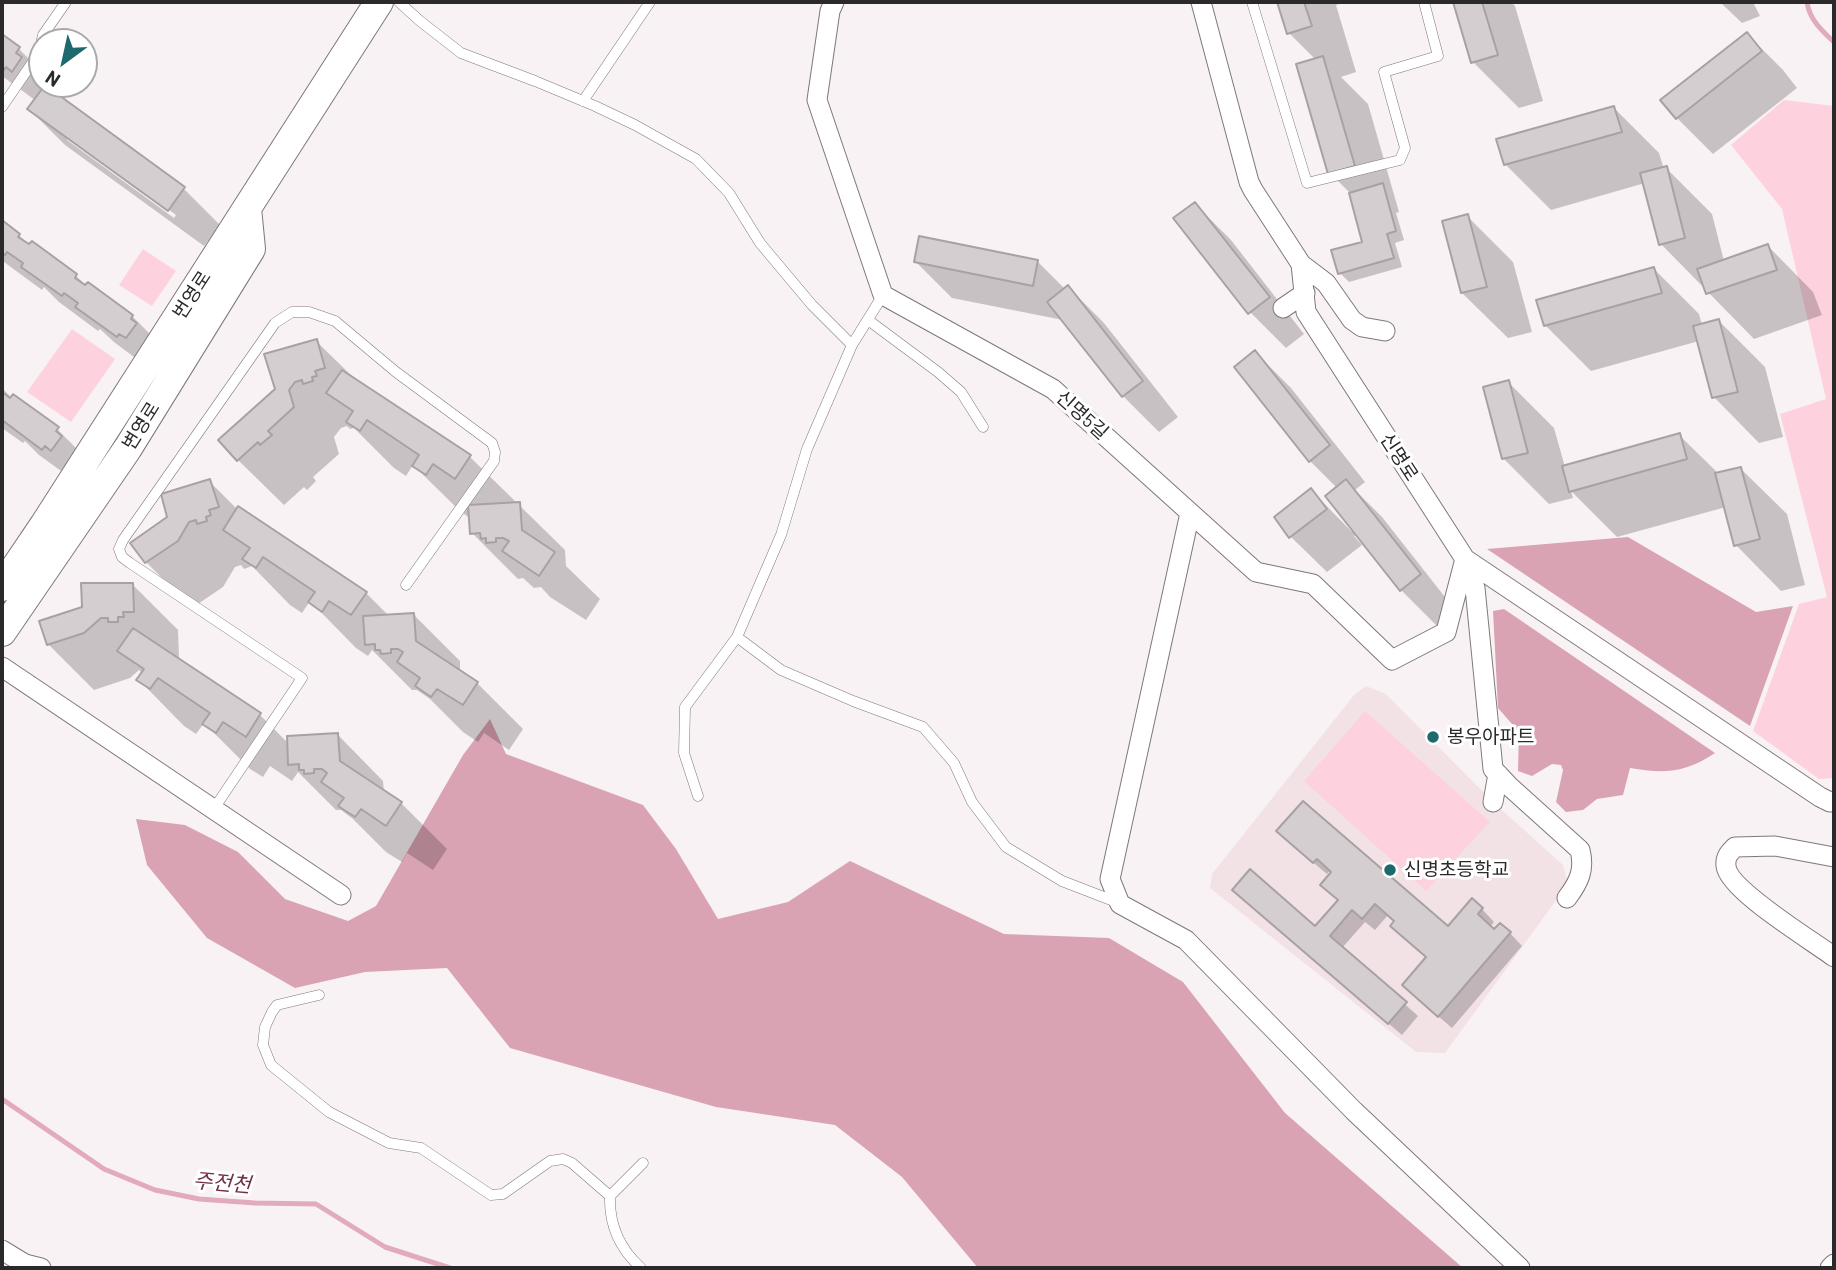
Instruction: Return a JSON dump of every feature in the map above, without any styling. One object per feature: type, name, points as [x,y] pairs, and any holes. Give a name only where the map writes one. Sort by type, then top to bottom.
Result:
[{"type":"main road","name":"번영로","points":[[2,587],[379,2]]},
{"type":"main road","name":"변영로","points":[[2,632],[128,448],[251,249],[247,208]]},
{"type":"street","points":[[834,2],[830,11],[817,100],[883,295]]},
{"type":"street","name":"신명로","points":[[1201,2],[1249,182],[1301,264],[1306,312],[1465,559],[1475,588],[1493,769],[1498,774]]},
{"type":"street","points":[[1301,264],[1326,283],[1352,320],[1362,327],[1385,331]]},
{"type":"street","points":[[1283,307],[1305,293]]},
{"type":"street","name":"신명5길","points":[[883,295],[1053,389],[1256,572],[1313,584],[1392,660],[1446,632],[1465,559]]},
{"type":"street","points":[[1190,513],[1110,879],[1120,904],[1186,940],[1354,1111],[1520,1268]]},
{"type":"street","points":[[1465,559],[1820,797],[1834,801]]},
{"type":"street","points":[[2,667],[341,895]]},
{"type":"street","points":[[1493,802],[1498,774]]},
{"type":"street","points":[[1498,774],[1580,850],[1582,874],[1567,898]]},
{"type":"street","points":[[1834,857],[1775,846],[1735,847],[1726,856],[1726,869],[1736,885],[1758,904],[1834,957]]},
{"type":"street","points":[[2,1250],[25,1264],[41,1268]]},
{"type":"street","points":[[1830,1268],[1834,1264]]},
{"type":"lane","points":[[2,107],[39,52],[43,35],[66,2]]},
{"type":"lane","points":[[399,2],[420,22],[461,53],[583,101],[635,125],[696,159],[729,193],[760,243],[812,305],[852,345]]},
{"type":"lane","points":[[583,101],[650,2]]},
{"type":"lane","points":[[1252,2],[1307,183],[1400,160],[1405,148],[1384,72],[1438,56],[1424,2]]},
{"type":"lane","points":[[698,796],[684,753],[685,707],[737,637],[780,535],[807,449],[852,345],[883,295]]},
{"type":"lane","points":[[213,810],[302,678],[130,563],[122,557],[119,549],[275,323],[292,312],[309,312],[335,321],[396,373],[492,443],[494,461],[406,584]]},
{"type":"lane","points":[[868,320],[961,392],[983,427]]},
{"type":"lane","points":[[737,637],[781,670],[852,701],[923,727],[954,763],[972,802],[1006,847],[1062,881],[1120,904]]},
{"type":"lane","points":[[319,995],[277,1005],[272,1012],[265,1027],[263,1045],[271,1065],[329,1112],[389,1143],[421,1148],[491,1195],[503,1194],[550,1161],[563,1159],[572,1163],[610,1196],[612,1226],[623,1247],[641,1268]]},
{"type":"lane","points":[[610,1196],[643,1163]]},
{"type":"shaded area","points":[[1784,100],[1834,106],[1834,778],[1819,779],[1753,731],[1799,604],[1827,597],[1780,414],[1826,399],[1782,209],[1731,145]]},
{"type":"shaded area","points":[[143,249],[176,271],[152,306],[119,285]]},
{"type":"shaded area","points":[[72,329],[115,359],[71,422],[27,392]]},
{"type":"shaded area","points":[[1628,537],[1756,612],[1793,606],[1750,726],[1487,549]]},
{"type":"shaded area","points":[[1504,609],[1715,753],[1694,765],[1674,770],[1630,768],[1623,795],[1597,799],[1583,810],[1566,812],[1556,802],[1563,770],[1561,765],[1552,764],[1532,776],[1518,771],[1519,732],[1498,708],[1493,611]]},
{"type":"shaded area","name":"신명초등학교","points":[[1366,686],[1386,694],[1493,802],[1563,865],[1568,884],[1445,1053],[1416,1052],[1210,888],[1212,874],[1354,695]]},
{"type":"shaded area","points":[[1365,711],[1490,822],[1426,891],[1304,781]]},
{"type":"shaded area","points":[[490,719],[506,754],[643,805],[676,849],[718,919],[788,902],[850,861],[1004,934],[1109,938],[1183,982],[1285,1113],[1463,1268],[978,1268],[902,1177],[835,1125],[716,1107],[510,1048],[447,968],[365,972],[295,988],[207,938],[147,865],[136,819],[185,825],[238,852],[285,899],[348,921],[376,906],[463,755]]},
{"type":"building","points":[[1277,2],[1304,2],[1312,26],[1287,34]]},
{"type":"building","points":[[1453,2],[1482,2],[1498,55],[1471,63]]},
{"type":"building","points":[[1747,32],[1762,51],[1676,119],[1660,100]]},
{"type":"building","points":[[2,34],[20,47],[16,53],[22,57],[12,72],[6,67],[4,70],[2,68]]},
{"type":"building","points":[[1323,56],[1355,166],[1328,174],[1296,64]]},
{"type":"building","points":[[35,98],[63,98],[185,187],[168,211],[27,109]]},
{"type":"building","points":[[1614,106],[1622,132],[1504,165],[1496,139]]},
{"type":"building","points":[[1667,166],[1685,238],[1659,245],[1640,173]]},
{"type":"building","points":[[1383,183],[1396,231],[1387,234],[1394,258],[1338,274],[1331,250],[1362,242],[1349,193]]},
{"type":"building","points":[[1195,202],[1270,297],[1248,314],[1173,218]]},
{"type":"building","points":[[1468,214],[1487,287],[1461,293],[1442,221]]},
{"type":"building","points":[[2,220],[20,234],[18,237],[29,244],[32,241],[77,274],[75,278],[85,285],[88,282],[133,315],[131,319],[137,323],[126,338],[119,334],[117,337],[75,307],[78,303],[64,293],[62,296],[21,267],[23,263],[7,252],[5,255],[2,253]]},
{"type":"building","points":[[919,236],[1038,260],[1033,286],[914,262]]},
{"type":"building","points":[[1768,244],[1777,270],[1706,294],[1697,269]]},
{"type":"building","points":[[1654,267],[1662,293],[1544,326],[1536,300]]},
{"type":"building","points":[[1068,285],[1143,381],[1122,397],[1047,302]]},
{"type":"building","points":[[1719,319],[1738,392],[1712,398],[1693,326]]},
{"type":"building","points":[[317,339],[325,368],[315,371],[317,376],[312,377],[313,381],[303,384],[302,380],[295,382],[289,390],[294,407],[268,431],[272,435],[260,445],[258,442],[237,461],[218,440],[275,389],[264,354]]},
{"type":"building","points":[[1255,350],[1330,445],[1309,462],[1234,367]]},
{"type":"building","points":[[342,370],[471,455],[455,479],[433,464],[426,475],[412,466],[419,455],[367,420],[360,431],[346,422],[353,411],[326,393]]},
{"type":"building","points":[[1509,380],[1528,453],[1502,459],[1483,387]]},
{"type":"building","points":[[2,392],[10,398],[13,394],[59,427],[56,431],[62,436],[51,451],[45,446],[42,450],[2,420]]},
{"type":"building","points":[[1680,433],[1687,459],[1569,492],[1562,466]]},
{"type":"building","points":[[1741,467],[1760,539],[1734,546],[1715,473]]},
{"type":"building","points":[[210,479],[219,507],[209,510],[211,515],[206,517],[207,521],[197,524],[196,520],[189,522],[178,541],[145,563],[130,543],[167,517],[161,494]]},
{"type":"building","points":[[1346,479],[1421,574],[1400,591],[1325,496]]},
{"type":"building","points":[[1311,488],[1327,509],[1289,538],[1274,517]]},
{"type":"building","points":[[520,502],[522,530],[555,552],[539,576],[502,551],[509,541],[496,538],[496,542],[486,543],[486,538],[481,539],[480,533],[470,534],[468,505]]},
{"type":"building","points":[[238,506],[367,592],[351,615],[329,601],[322,612],[308,602],[315,592],[263,557],[256,568],[242,559],[250,548],[223,530]]},
{"type":"building","points":[[81,583],[133,583],[134,612],[123,612],[124,617],[118,617],[118,622],[108,622],[108,618],[101,618],[84,633],[47,645],[39,621],[82,607]]},
{"type":"building","points":[[414,613],[416,641],[478,682],[463,705],[437,689],[431,697],[415,686],[420,678],[397,662],[403,652],[391,649],[391,653],[381,654],[380,650],[375,650],[375,644],[365,645],[363,616]]},
{"type":"building","points":[[133,628],[261,713],[246,737],[223,722],[216,733],[202,724],[210,713],[158,678],[150,689],[136,680],[144,669],[117,651]]},
{"type":"building","points":[[338,733],[340,761],[402,802],[386,826],[361,809],[355,817],[338,806],[344,798],[321,782],[327,773],[322,769],[314,769],[314,773],[304,774],[304,770],[299,770],[299,764],[288,765],[287,736]]},
{"type":"building","points":[[1303,801],[1448,926],[1472,898],[1483,908],[1478,914],[1494,929],[1500,923],[1511,932],[1438,1017],[1402,985],[1426,957],[1390,926],[1394,921],[1375,904],[1362,919],[1352,910],[1330,936],[1407,1002],[1388,1024],[1232,890],[1250,869],[1315,926],[1338,900],[1320,885],[1331,872],[1317,859],[1313,863],[1276,831]]},
{"type":"waterway","points":[[1807,2],[1813,19],[1834,42]]},
{"type":"waterway","name":"주전천","points":[[2,1099],[104,1169],[155,1190],[199,1199],[316,1204],[385,1247],[450,1268]]},
{"type":"place","name":"봉우아파트","points":[[1433,737]]},
{"type":"place","name":"신명초등학교","points":[[1390,870]]}]
